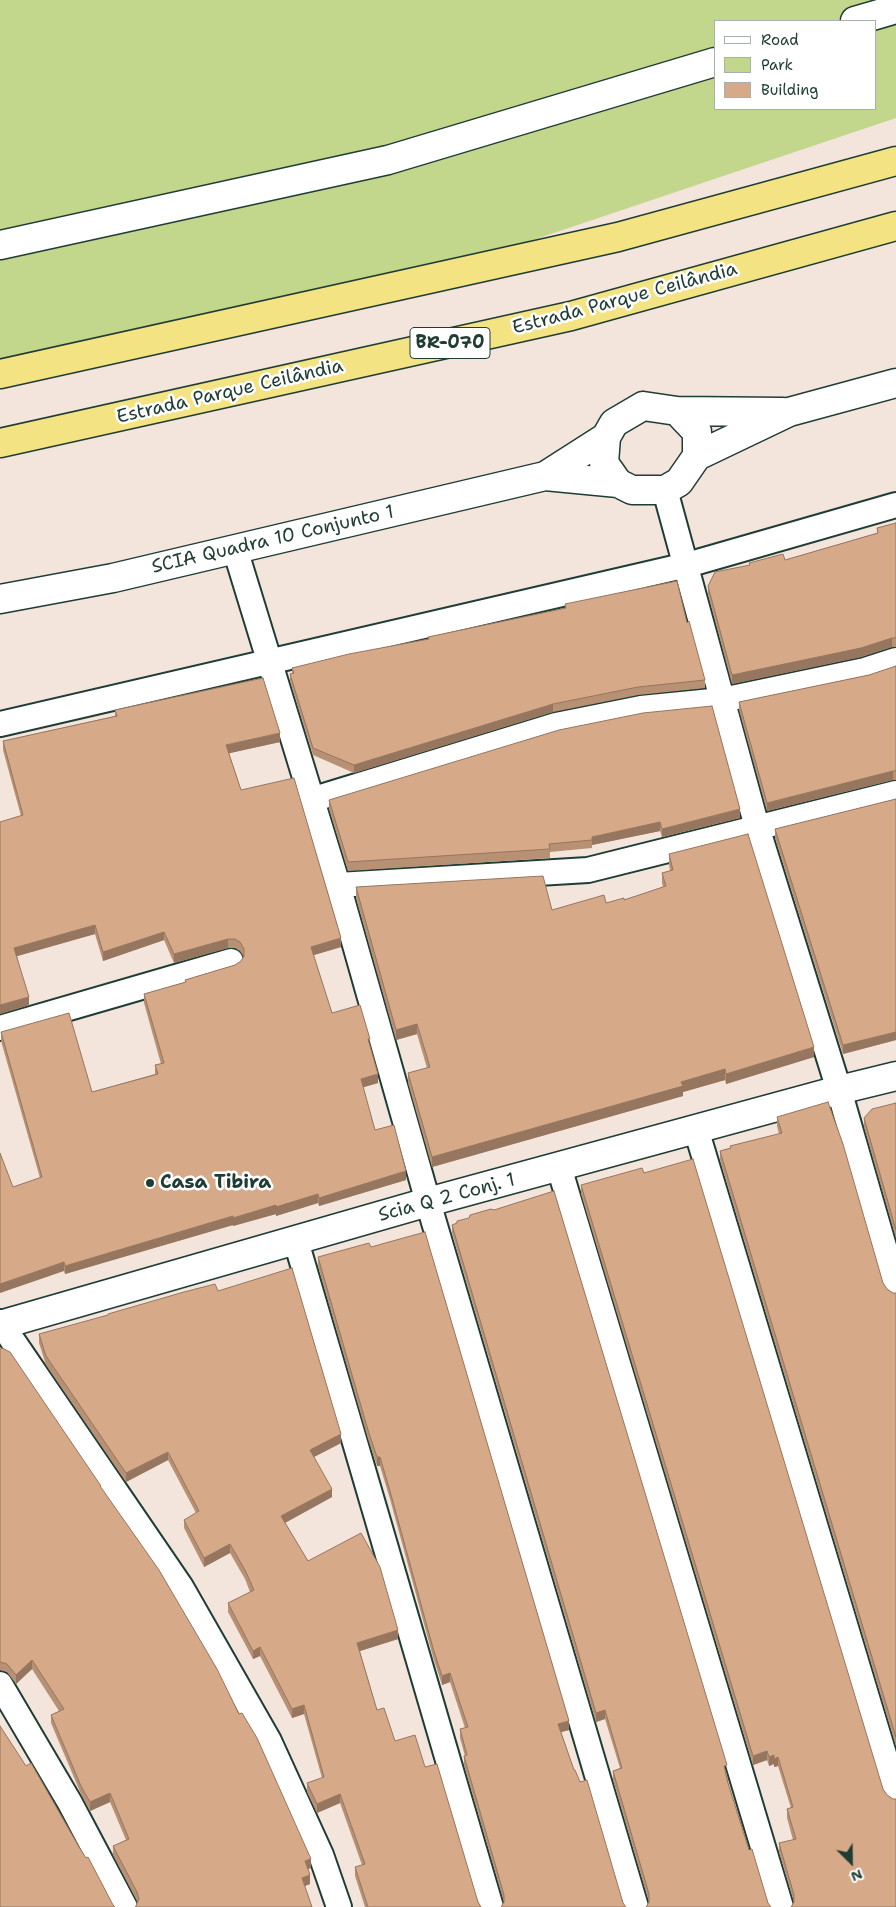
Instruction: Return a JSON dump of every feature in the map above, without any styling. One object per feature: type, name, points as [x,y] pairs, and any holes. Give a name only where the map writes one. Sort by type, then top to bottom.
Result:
[{"type":"highway","points":[[0,374],[618,237],[896,161]]},
{"type":"highway","name":"Estrada Parque Ceilândia","points":[[0,443],[571,316],[896,226]]},
{"type":"street","points":[[858,20],[896,9]]},
{"type":"street","points":[[0,245],[388,160],[714,62]]},
{"type":"street","points":[[789,412],[677,412],[643,406],[614,423],[606,437],[604,463],[618,483],[632,490],[665,490],[679,482],[698,456],[789,412],[896,383]]},
{"type":"street","points":[[677,412],[697,432],[698,456]]},
{"type":"street","name":"SCIA Quadra 10 Conjunto 1","points":[[545,476],[606,437]]},
{"type":"street","name":"SCIA Quadra 10 Conjunto 1","points":[[0,599],[113,578],[545,476],[618,483]]},
{"type":"street","points":[[665,490],[757,827],[838,1090],[896,1288]]},
{"type":"street","points":[[0,724],[687,565],[896,505]]},
{"type":"street","points":[[235,549],[338,885],[428,1202],[636,1907]]},
{"type":"street","points":[[312,800],[556,725],[641,708],[722,700],[865,670],[896,660]]},
{"type":"street","points":[[338,885],[588,870],[896,793]]},
{"type":"street","points":[[0,1028],[231,961]]},
{"type":"street","name":"Scia Q 2 Conj. 1","points":[[0,1324],[428,1202],[696,1128],[896,1076]]},
{"type":"street","points":[[696,1128],[896,1794]]},
{"type":"street","points":[[559,1167],[781,1907]]},
{"type":"street","points":[[296,1241],[491,1907]]},
{"type":"street","points":[[0,1324],[181,1587],[269,1741],[321,1855],[339,1907]]},
{"type":"street","points":[[0,1684],[70,1803],[125,1907]]},
{"type":"green space","points":[[0,0],[896,0],[896,118],[396,286],[0,376]]},
{"type":"building","points":[[896,523],[896,638],[861,648],[732,675],[708,586],[715,572],[750,565],[749,563],[783,554],[785,560],[878,533],[877,528]]},
{"type":"building","points":[[677,581],[687,623],[689,621],[705,680],[638,687],[553,704],[354,765],[313,748],[290,674],[294,673],[292,668],[566,608],[565,604]]},
{"type":"building","points":[[896,666],[896,771],[767,803],[739,702],[869,675]]},
{"type":"building","points":[[263,678],[280,733],[226,745],[241,790],[294,778],[341,938],[311,947],[332,1013],[360,1005],[378,1074],[361,1079],[375,1130],[394,1125],[406,1171],[319,1198],[318,1194],[276,1207],[276,1205],[233,1218],[233,1216],[65,1266],[64,1262],[0,1284],[0,1153],[13,1187],[42,1177],[1,1032],[69,1013],[92,1092],[158,1074],[155,1065],[164,1063],[144,994],[235,965],[244,956],[244,949],[240,942],[235,939],[228,939],[174,954],[164,932],[103,952],[95,925],[14,948],[29,997],[0,1005],[0,822],[23,815],[3,741],[117,716],[115,710]]},
{"type":"building","points":[[712,706],[740,809],[662,829],[660,822],[592,837],[592,840],[549,844],[550,849],[348,862],[329,800],[559,730],[643,713]]},
{"type":"building","points":[[896,799],[896,1032],[843,1045],[775,829]]},
{"type":"building","points":[[748,834],[814,1047],[726,1074],[725,1069],[681,1082],[683,1086],[432,1157],[408,1073],[430,1067],[417,1024],[396,1030],[356,887],[543,876],[552,910],[604,895],[606,903],[624,898],[624,900],[666,886],[662,873],[673,870],[669,854]]},
{"type":"building","points":[[828,1102],[843,1144],[883,1283],[887,1289],[896,1293],[896,1737],[720,1151],[731,1148],[730,1146],[782,1133],[777,1117]]},
{"type":"building","points":[[896,1103],[896,1230],[864,1118],[872,1109]]},
{"type":"building","points":[[693,1159],[883,1789],[887,1795],[896,1799],[896,1907],[791,1907],[794,1902],[794,1895],[779,1843],[796,1839],[787,1809],[793,1807],[778,1757],[774,1759],[774,1755],[769,1757],[767,1751],[753,1756],[581,1185],[642,1168],[644,1173]]},
{"type":"building","points":[[554,1191],[727,1765],[724,1766],[728,1783],[749,1850],[752,1849],[768,1903],[771,1907],[646,1907],[649,1902],[649,1894],[613,1771],[622,1768],[605,1710],[596,1713],[452,1225],[457,1223],[457,1221],[469,1218],[470,1215],[491,1209],[494,1210]]},
{"type":"building","points":[[425,1232],[569,1721],[558,1724],[580,1782],[587,1780],[623,1903],[626,1907],[501,1907],[504,1902],[504,1895],[464,1756],[467,1755],[460,1729],[468,1727],[450,1673],[442,1676],[433,1648],[380,1457],[377,1457],[368,1430],[318,1257],[369,1243],[371,1247]]},
{"type":"building","points":[[292,1268],[341,1434],[310,1450],[332,1489],[281,1516],[308,1561],[361,1533],[380,1567],[398,1630],[357,1643],[377,1710],[384,1708],[395,1741],[415,1735],[425,1767],[437,1764],[481,1907],[368,1907],[355,1867],[365,1864],[340,1794],[317,1804],[307,1783],[324,1777],[304,1705],[292,1709],[260,1647],[253,1651],[228,1603],[254,1590],[245,1570],[230,1544],[204,1558],[184,1520],[199,1511],[168,1452],[126,1473],[46,1356],[39,1334],[184,1292],[215,1284],[218,1291]]},
{"type":"building","points":[[2,1348],[10,1352],[159,1570],[217,1669],[239,1714],[242,1713],[257,1738],[311,1859],[305,1861],[310,1875],[302,1878],[312,1907],[135,1907],[139,1899],[137,1892],[113,1846],[129,1839],[110,1793],[90,1802],[81,1786],[51,1715],[64,1709],[32,1660],[16,1675],[7,1664],[0,1662],[0,1349]]},
{"type":"building","points":[[0,1726],[26,1766],[31,1763],[79,1847],[86,1858],[88,1857],[115,1907],[0,1907]]},
{"type":"place","name":"Casa Tibira","points":[[150,1183]]}]
